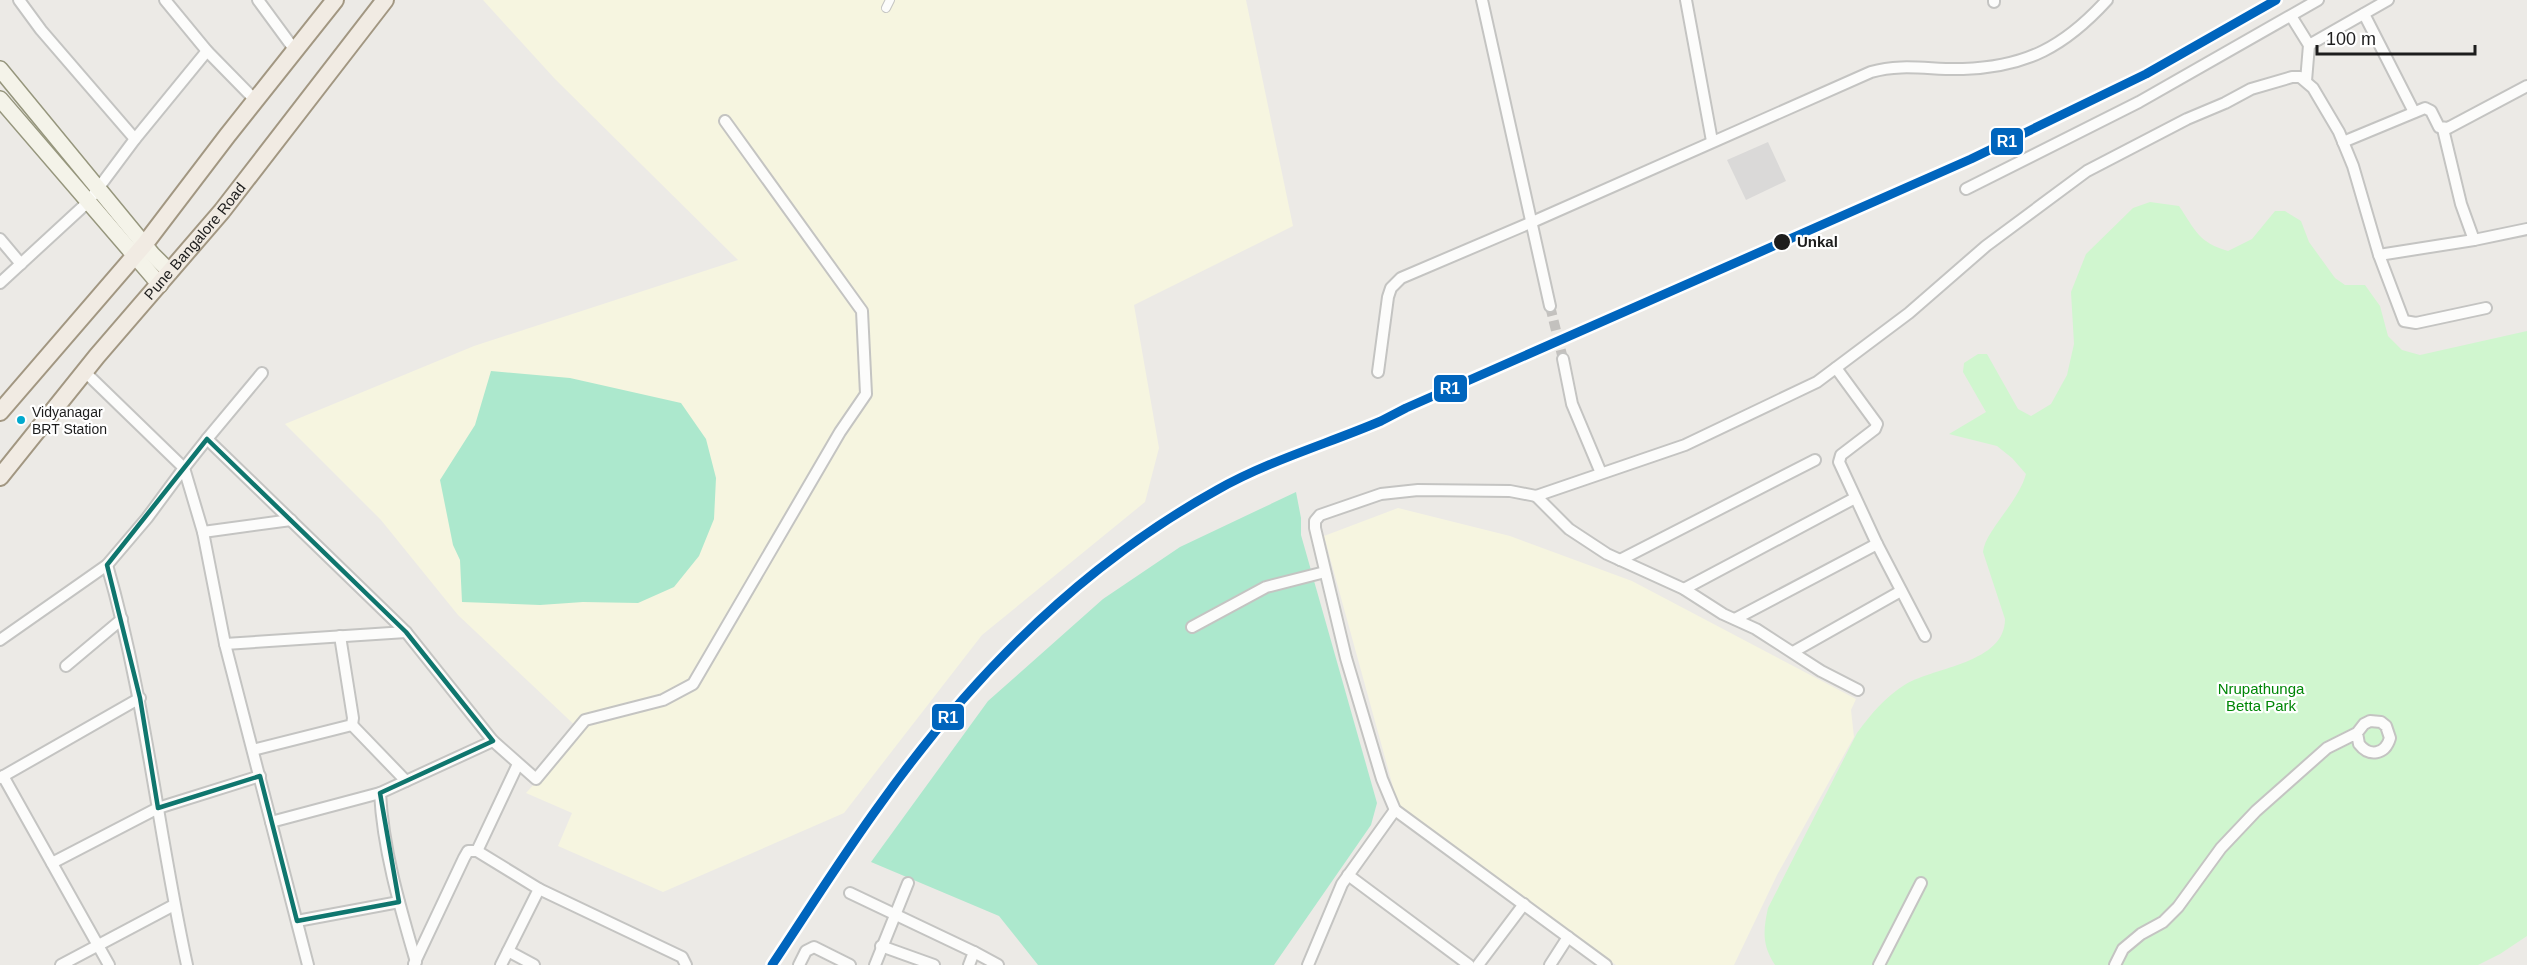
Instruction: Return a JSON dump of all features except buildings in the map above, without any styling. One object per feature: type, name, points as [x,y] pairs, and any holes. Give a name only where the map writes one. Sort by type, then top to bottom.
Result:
[{"type":"main road","points":[[0,412],[139,251],[205,163],[334,0]]},
{"type":"main road","name":"Pune Bangalore Road","points":[[0,477],[113,337],[222,211],[385,0]]},
{"type":"main road","points":[[0,69],[99,188],[139,251]]},
{"type":"main road","points":[[0,99],[88,202],[165,279]]},
{"type":"street","points":[[19,0],[41,30],[135,139]]},
{"type":"street","points":[[165,0],[207,51],[256,101]]},
{"type":"street","points":[[258,0],[294,50]]},
{"type":"street","points":[[1482,0],[1550,306]]},
{"type":"street","points":[[1686,0],[1712,141]]},
{"type":"street","points":[[1378,372],[1388,297],[1396,282],[1712,141],[1884,68],[1897,66],[1962,69],[2002,66],[2028,59],[2049,49],[2087,22],[2107,0]]},
{"type":"street","points":[[1966,189],[2139,102],[2318,0]]},
{"type":"street","points":[[2309,45],[2388,0]]},
{"type":"street","points":[[2364,14],[2414,112]]},
{"type":"street","points":[[2290,16],[2309,45],[2306,81]]},
{"type":"street","points":[[0,283],[88,202],[135,139],[207,51]]},
{"type":"street","points":[[1606,965],[1395,810],[1382,779],[1346,658],[1324,572],[1315,521],[1320,515],[1381,494],[1418,490],[1510,491],[1536,496],[1685,445],[1817,382],[1909,313],[1986,246],[2087,171],[2251,89],[2292,76],[2300,77],[2313,88],[2354,166],[2379,255],[2401,317],[2406,322],[2416,323],[2486,308]]},
{"type":"street","points":[[2443,129],[2527,86]]},
{"type":"street","points":[[2343,142],[2429,108],[2439,127],[2443,129],[2462,204],[2474,240]]},
{"type":"street","points":[[207,439],[405,632],[493,741],[536,779],[585,720],[663,700],[693,684],[840,432],[866,394],[862,311],[725,121]]},
{"type":"street","points":[[2379,255],[2527,229]]},
{"type":"street","points":[[0,239],[21,264]]},
{"type":"street","points":[[1563,359],[1572,404],[1601,473]]},
{"type":"street","points":[[1836,368],[1878,424],[1875,429],[1840,457],[1839,462],[1877,544],[1925,636]]},
{"type":"street","points":[[85,372],[184,468],[203,532],[225,644],[297,921],[304,964]]},
{"type":"street","points":[[0,640],[107,565],[262,373]]},
{"type":"street","points":[[1620,560],[1815,460]]},
{"type":"street","points":[[1536,496],[1569,529],[1620,560],[1684,589],[1756,629],[1821,671],[1858,690]]},
{"type":"street","points":[[1684,589],[1855,498]]},
{"type":"street","points":[[203,532],[291,520]]},
{"type":"street","points":[[1735,619],[1877,544]]},
{"type":"street","points":[[107,565],[140,698],[174,905],[187,965]]},
{"type":"street","points":[[1192,627],[1266,587],[1324,572]]},
{"type":"street","points":[[1793,652],[1901,591]]},
{"type":"street","points":[[66,666],[122,619]]},
{"type":"street","points":[[225,644],[405,632]]},
{"type":"street","points":[[340,636],[353,718],[352,725]]},
{"type":"street","points":[[109,965],[1,777],[140,698]]},
{"type":"street","points":[[253,750],[352,725]]},
{"type":"street","points":[[352,725],[406,781]]},
{"type":"street","points":[[2115,965],[2123,949],[2141,934],[2163,922],[2178,907],[2221,848],[2256,811],[2327,748],[2357,733]]},
{"type":"street","points":[[271,822],[380,793],[493,741]]},
{"type":"street","points":[[477,851],[518,764]]},
{"type":"street","points":[[52,863],[158,808],[260,776]]},
{"type":"street","points":[[380,793],[381,814],[399,902],[415,963]]},
{"type":"street","points":[[1308,965],[1342,884],[1395,810]]},
{"type":"street","points":[[415,963],[464,858],[468,851],[477,851],[539,889],[682,957],[686,965]]},
{"type":"street","points":[[1348,875],[1469,965]]},
{"type":"street","points":[[1879,965],[1921,883]]},
{"type":"street","points":[[875,965],[908,884]]},
{"type":"street","points":[[501,965],[539,889]]},
{"type":"street","points":[[850,893],[895,912],[998,965]]},
{"type":"street","points":[[297,921],[399,902]]},
{"type":"street","points":[[1478,965],[1524,904]]},
{"type":"street","points":[[61,965],[174,905]]},
{"type":"street","points":[[1550,965],[1568,937]]},
{"type":"street","points":[[882,946],[934,965]]},
{"type":"street","points":[[799,965],[806,951],[814,947],[849,965]]},
{"type":"street","points":[[508,951],[534,965]]},
{"type":"street","points":[[969,965],[974,952]]},
{"type":"highlighted area","points":[[207,439],[406,632],[493,741],[380,793],[399,902],[297,921],[260,776],[158,808],[140,698],[107,565]]},
{"type":"shaded area","points":[[483,0],[1246,0],[1293,226],[1134,305],[1159,448],[1145,502],[982,635],[844,813],[663,892],[558,846],[572,813],[526,793],[582,732],[458,615],[381,520],[285,424],[474,346],[738,260],[555,79]]},
{"type":"shaded area","points":[[1768,142],[1786,181],[1746,200],[1727,160]]},
{"type":"shaded area","points":[[1398,508],[1510,536],[1632,581],[1856,699],[1851,710],[1854,737],[1777,875],[1734,965],[1616,965],[1398,805],[1324,536]]},
{"type":"green space","name":"Nrupathunga Betta Park","points":[[2150,202],[2179,206],[2194,229],[2204,239],[2228,251],[2252,239],[2275,211],[2285,211],[2301,221],[2309,242],[2335,278],[2345,285],[2365,285],[2380,306],[2388,336],[2402,350],[2420,355],[2527,331],[2527,936],[2478,965],[1775,965],[1765,938],[1768,908],[1857,733],[1879,706],[1898,689],[1919,678],[1966,662],[1994,645],[2002,634],[2005,619],[1983,552],[1989,535],[2016,495],[2026,474],[1997,446],[1949,434],[1986,412],[1963,372],[1964,363],[1978,354],[1987,354],[2018,409],[2031,416],[2051,404],[2067,375],[2074,344],[2071,292],[2086,254],[2133,208]]},
{"type":"green space","points":[[491,371],[570,378],[681,403],[706,439],[716,478],[714,519],[699,556],[674,587],[638,603],[583,602],[540,605],[462,602],[460,560],[453,545],[440,480],[475,425]]},
{"type":"green space","points":[[1296,492],[1301,518],[1301,535],[1377,803],[1371,825],[1274,965],[1038,965],[999,916],[871,862],[988,701],[1103,599],[1180,547]]},
{"type":"tunnel","points":[[1550,306],[1563,359]]},
{"type":"railway","points":[[772,965],[867,823],[915,757],[952,712],[991,669],[1075,589],[1120,553],[1167,520],[1217,490],[1257,470],[1381,421],[1971,159],[2146,74],[2276,0]]},
{"type":"transit line","name":"R1","points":[[772,965],[867,823],[915,757],[952,712],[991,669],[1075,589],[1120,553],[1167,520],[1217,490],[1257,470],[1381,421],[1971,159],[2146,74],[2276,0]]},
{"type":"place","name":"Unkal","points":[[1782,242]]},
{"type":"place","name":"Vidyanagar BRT Station","points":[[21,420]]}]
